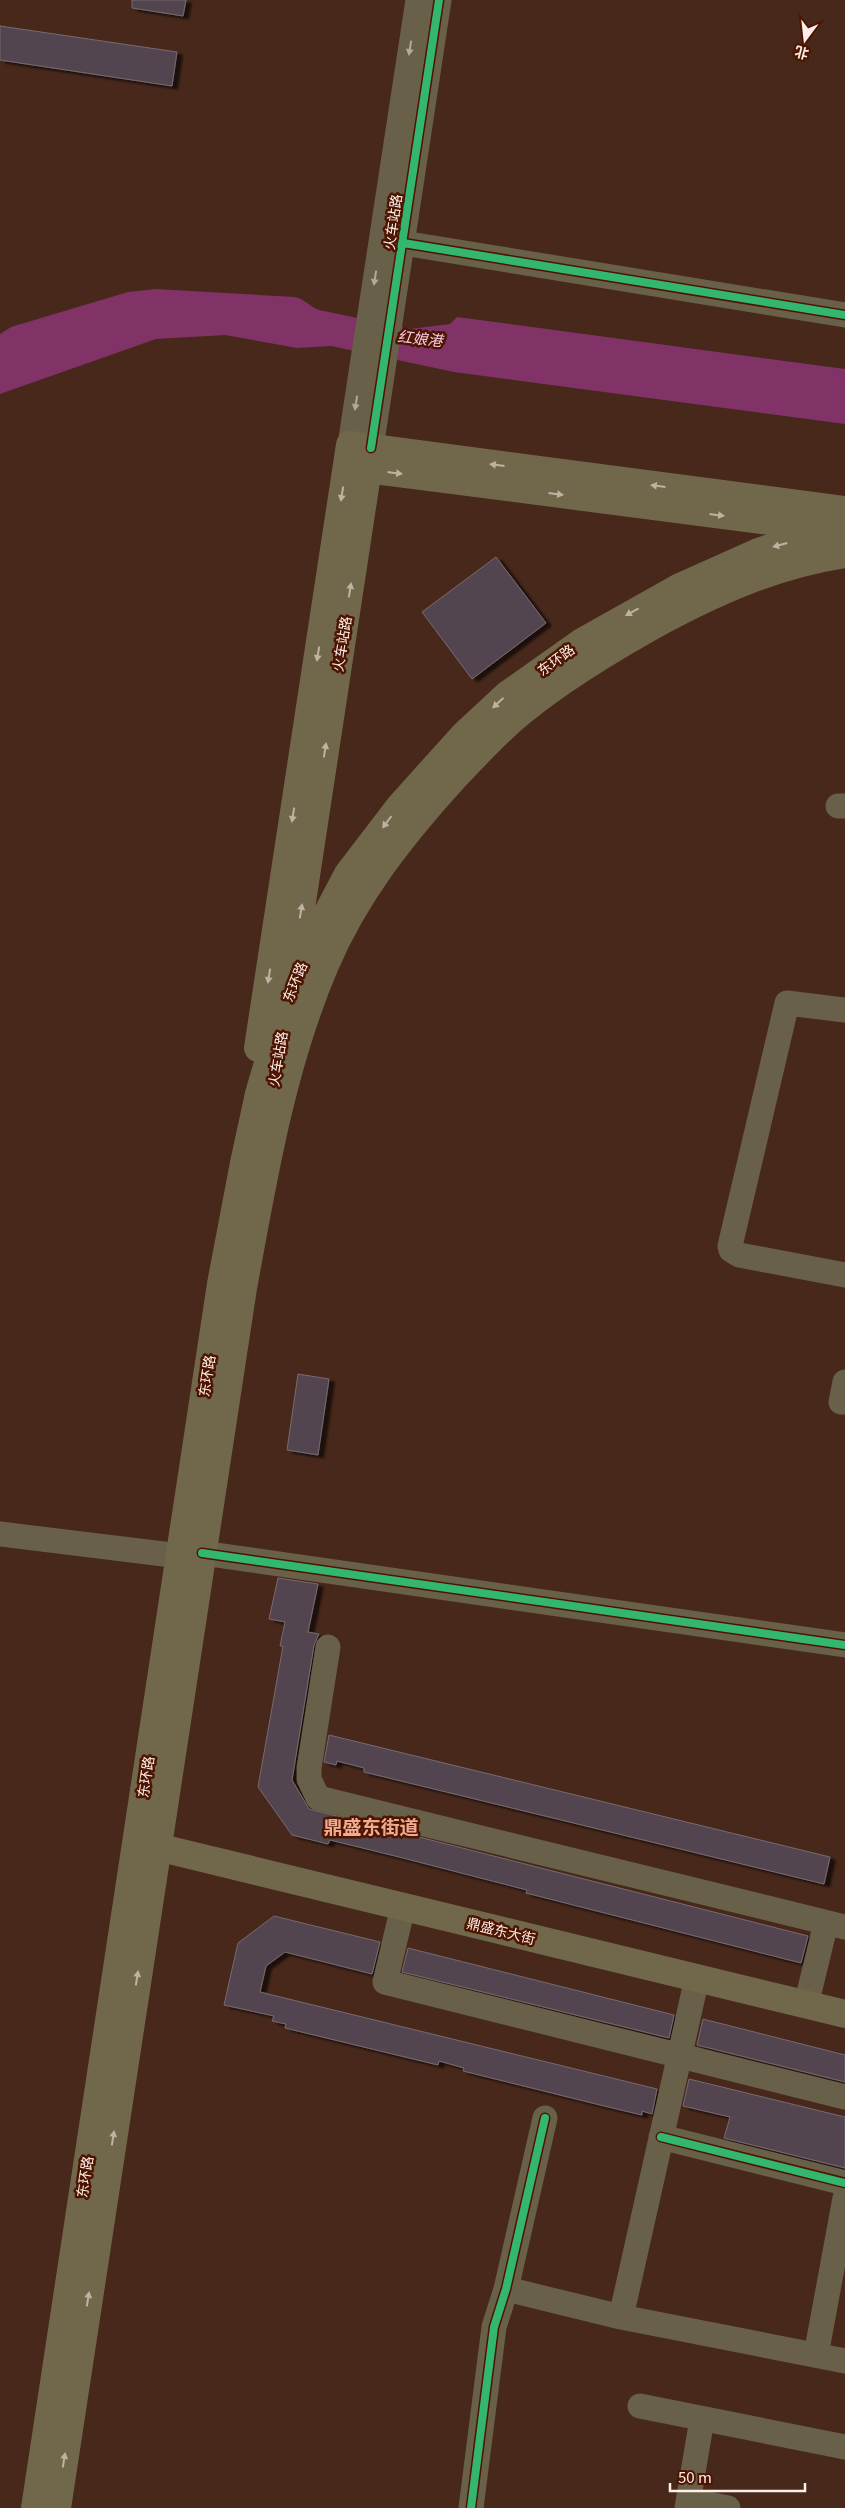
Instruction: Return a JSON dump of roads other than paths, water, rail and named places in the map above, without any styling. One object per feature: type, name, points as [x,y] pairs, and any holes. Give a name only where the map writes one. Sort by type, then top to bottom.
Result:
[{"type":"main road","points":[[359,457],[845,510]]},
{"type":"main road","points":[[359,457],[845,532]]},
{"type":"main road","name":"火车站路","points":[[232,1286],[287,999],[359,457]]},
{"type":"main road","name":"火车站路","points":[[232,1286],[359,457]]},
{"type":"main road","name":"东环路","points":[[287,999],[310,946],[348,874],[400,806],[463,736],[507,695],[582,642],[697,578],[778,546],[845,532]]},
{"type":"main road","name":"东环路","points":[[34,2508],[191,1555],[232,1286],[265,1168],[280,1100],[306,1011],[326,963],[366,886],[416,820],[478,752],[520,712],[594,660],[690,606],[763,573],[804,561],[845,554]]},
{"type":"main road","name":"东环路","points":[[57,2508],[157,1847],[191,1555]]},
{"type":"main road","name":"鼎盛东大街","points":[[157,1847],[845,2014]]},
{"type":"street","name":"火车站路","points":[[359,457],[381,313],[418,0]]},
{"type":"street","name":"火车站路","points":[[381,313],[403,243],[440,0]]},
{"type":"street","points":[[403,243],[845,315]]},
{"type":"street","points":[[845,1010],[787,1003],[730,1246],[731,1250],[738,1255],[845,1275]]},
{"type":"street","points":[[845,1382],[841,1402],[845,1402]]},
{"type":"street","points":[[0,1534],[191,1555],[845,1645]]},
{"type":"street","points":[[328,1647],[309,1768],[310,1779],[318,1798],[835,1925],[806,2005]]},
{"type":"street","points":[[403,1907],[384,1982],[845,2097]]},
{"type":"street","points":[[621,2318],[697,1978]]},
{"type":"street","points":[[471,2508],[494,2327],[506,2290],[545,2118]]},
{"type":"street","points":[[661,2137],[845,2183]]},
{"type":"street","points":[[816,2355],[845,2198]]},
{"type":"street","points":[[506,2290],[621,2318],[845,2360]]},
{"type":"street","points":[[640,2406],[845,2447]]},
{"type":"street","points":[[702,2419],[688,2504],[728,2508]]},
{"type":"water","name":"红娘港","points":[[156,289],[295,297],[302,299],[319,310],[410,329],[450,324],[457,317],[845,369],[845,424],[454,372],[331,346],[297,348],[225,335],[156,339],[0,394],[0,334],[11,327],[128,292]]},
{"type":"district","name":"鼎盛东街道","points":[[371,1827]]}]
